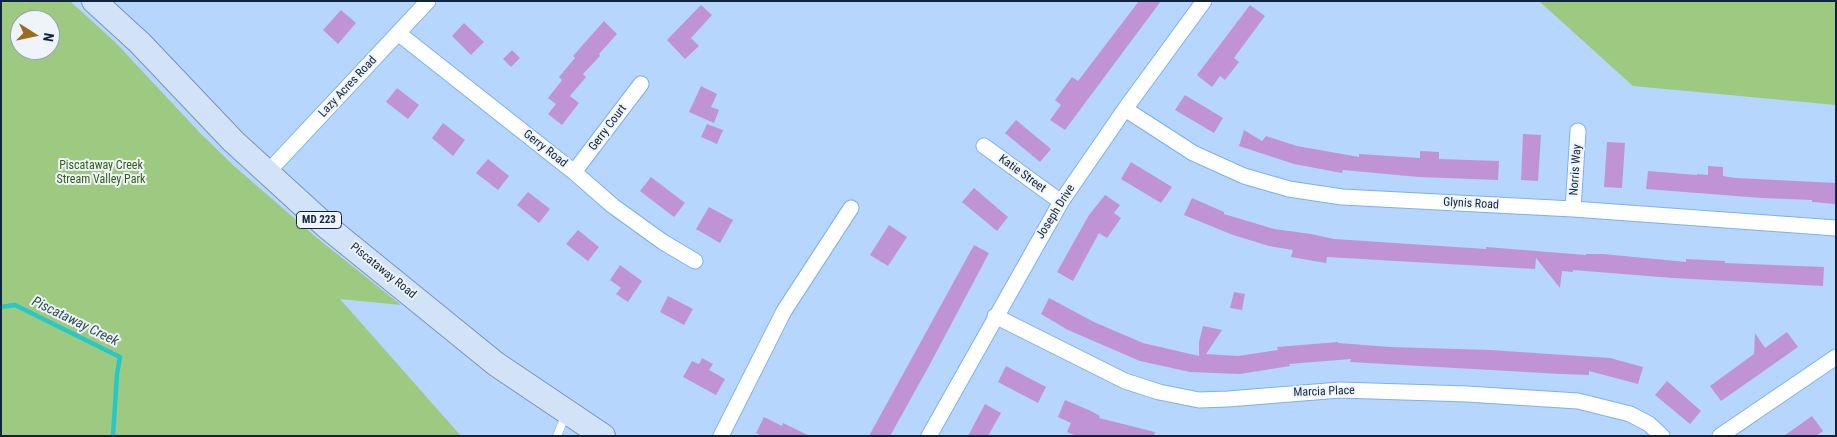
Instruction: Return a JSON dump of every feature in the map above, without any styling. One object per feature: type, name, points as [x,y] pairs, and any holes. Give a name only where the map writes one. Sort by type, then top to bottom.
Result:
[{"type":"main road","name":"Piscataway Road","points":[[94,1],[140,44],[233,141],[326,226],[496,364],[603,436]]},
{"type":"street","name":"Lazy Acres Road","points":[[267,173],[428,1]]},
{"type":"street","name":"Joseph Drive","points":[[929,436],[1061,202],[1125,109],[1204,1]]},
{"type":"street","name":"Gerry Road","points":[[398,33],[574,172],[613,206],[662,242],[695,261]]},
{"type":"street","name":"Gerry Court","points":[[574,172],[641,84]]},
{"type":"street","name":"Glynis Road","points":[[1125,109],[1193,153],[1244,176],[1289,189],[1342,197],[1573,209],[1836,228]]},
{"type":"street","name":"Norris Way","points":[[1573,209],[1578,131]]},
{"type":"street","name":"Katie Street","points":[[984,146],[1061,202]]},
{"type":"street","points":[[721,436],[784,311],[851,208]]},
{"type":"street","name":"Marcia Place","points":[[996,316],[1125,381],[1160,392],[1200,400],[1349,390],[1467,394],[1578,401],[1630,414],[1649,424],[1662,436]]},
{"type":"street","points":[[1720,436],[1836,357]]},
{"type":"lane","points":[[557,436],[566,412]]},
{"type":"green space","name":"Piscataway Creek Stream Valley Park","points":[[1,1],[25,1],[26,3],[28,1],[70,1],[116,43],[201,134],[234,166],[317,238],[401,305],[340,299],[461,436],[1,436]]},
{"type":"green space","points":[[1539,1],[1836,1],[1836,105],[1633,86]]},
{"type":"building","points":[[1139,1],[1161,1],[1065,130],[1050,120],[1061,105],[1055,100],[1072,77],[1078,81]]},
{"type":"building","points":[[701,5],[712,15],[691,38],[699,46],[685,59],[667,40]]},
{"type":"building","points":[[1250,5],[1265,16],[1234,58],[1239,62],[1225,80],[1220,76],[1212,87],[1197,75]]},
{"type":"building","points":[[341,10],[356,23],[338,44],[323,30]]},
{"type":"building","points":[[604,21],[617,34],[583,74],[586,77],[570,96],[579,103],[562,125],[548,114],[556,104],[548,98],[562,80],[559,77],[575,58],[573,56]]},
{"type":"building","points":[[464,23],[484,42],[471,55],[452,36]]},
{"type":"building","points":[[512,50],[520,58],[511,67],[503,59]]},
{"type":"building","points":[[701,86],[717,94],[711,107],[719,110],[714,123],[689,112]]},
{"type":"building","points":[[397,88],[419,105],[408,119],[386,102]]},
{"type":"building","points":[[1185,95],[1223,118],[1214,133],[1175,110]]},
{"type":"building","points":[[1016,120],[1051,149],[1040,162],[1005,133]]},
{"type":"building","points":[[443,123],[465,140],[453,156],[432,138]]},
{"type":"building","points":[[707,124],[723,130],[717,144],[701,137]]},
{"type":"building","points":[[1244,130],[1262,141],[1266,136],[1297,146],[1359,157],[1359,154],[1420,158],[1420,151],[1439,152],[1439,159],[1499,161],[1498,180],[1419,177],[1343,170],[1342,173],[1294,164],[1239,146]]},
{"type":"building","points":[[1523,134],[1541,135],[1538,181],[1521,180]]},
{"type":"building","points":[[1607,142],[1625,143],[1622,188],[1604,187]]},
{"type":"building","points":[[488,159],[509,176],[498,190],[476,173]]},
{"type":"building","points":[[1131,162],[1172,187],[1161,203],[1121,179]]},
{"type":"building","points":[[1708,166],[1723,167],[1723,176],[1736,178],[1836,183],[1835,204],[1812,202],[1812,200],[1646,189],[1648,171],[1708,175]]},
{"type":"building","points":[[651,177],[685,203],[674,217],[640,191]]},
{"type":"building","points":[[974,188],[1008,217],[997,231],[962,202]]},
{"type":"building","points":[[528,192],[550,209],[539,223],[517,205]]},
{"type":"building","points":[[1105,195],[1120,205],[1114,213],[1121,218],[1107,238],[1099,233],[1073,281],[1057,272],[1089,215]]},
{"type":"building","points":[[1192,198],[1224,212],[1224,214],[1274,229],[1334,239],[1486,249],[1486,247],[1586,255],[1603,254],[1686,262],[1686,259],[1725,261],[1725,263],[1824,267],[1823,286],[1673,278],[1573,270],[1573,272],[1562,271],[1560,288],[1536,258],[1535,269],[1327,257],[1326,263],[1291,257],[1293,250],[1269,246],[1233,235],[1184,215]]},
{"type":"building","points":[[709,207],[733,220],[720,243],[696,229]]},
{"type":"building","points":[[889,225],[907,237],[888,266],[870,255]]},
{"type":"building","points":[[578,230],[599,247],[588,261],[566,244]]},
{"type":"building","points":[[974,245],[989,253],[929,366],[890,436],[869,436]]},
{"type":"building","points":[[620,265],[642,281],[628,302],[616,294],[621,288],[610,280]]},
{"type":"building","points":[[1234,292],[1245,294],[1242,310],[1230,308]]},
{"type":"building","points":[[668,296],[693,309],[684,325],[660,312]]},
{"type":"building","points":[[1049,298],[1094,322],[1143,343],[1199,356],[1199,342],[1203,326],[1222,330],[1206,354],[1238,356],[1278,350],[1277,347],[1338,342],[1390,347],[1490,350],[1610,358],[1643,367],[1638,384],[1589,371],[1589,375],[1561,374],[1350,362],[1351,359],[1289,364],[1290,366],[1240,374],[1190,372],[1140,361],[1068,330],[1041,314]]},
{"type":"building","points":[[1787,332],[1798,347],[1721,401],[1710,386],[1754,354],[1755,333],[1765,348]]},
{"type":"building","points":[[702,358],[713,364],[709,370],[725,379],[716,395],[683,377],[692,361],[699,364]]},
{"type":"building","points":[[1006,366],[1046,387],[1038,403],[998,382]]},
{"type":"building","points":[[1667,381],[1701,411],[1690,424],[1655,395]]},
{"type":"building","points":[[1065,400],[1091,411],[1100,416],[1099,418],[1155,432],[1154,436],[1076,436],[1067,432],[1071,423],[1058,417]]},
{"type":"building","points":[[985,404],[1001,413],[988,436],[968,436]]},
{"type":"building","points":[[1812,416],[1823,431],[1816,436],[1784,436]]},
{"type":"building","points":[[764,417],[782,426],[783,423],[810,436],[762,436],[756,433]]},
{"type":"waterway","name":"Piscataway Creek","points":[[1,307],[15,305],[120,357],[113,436]]}]
